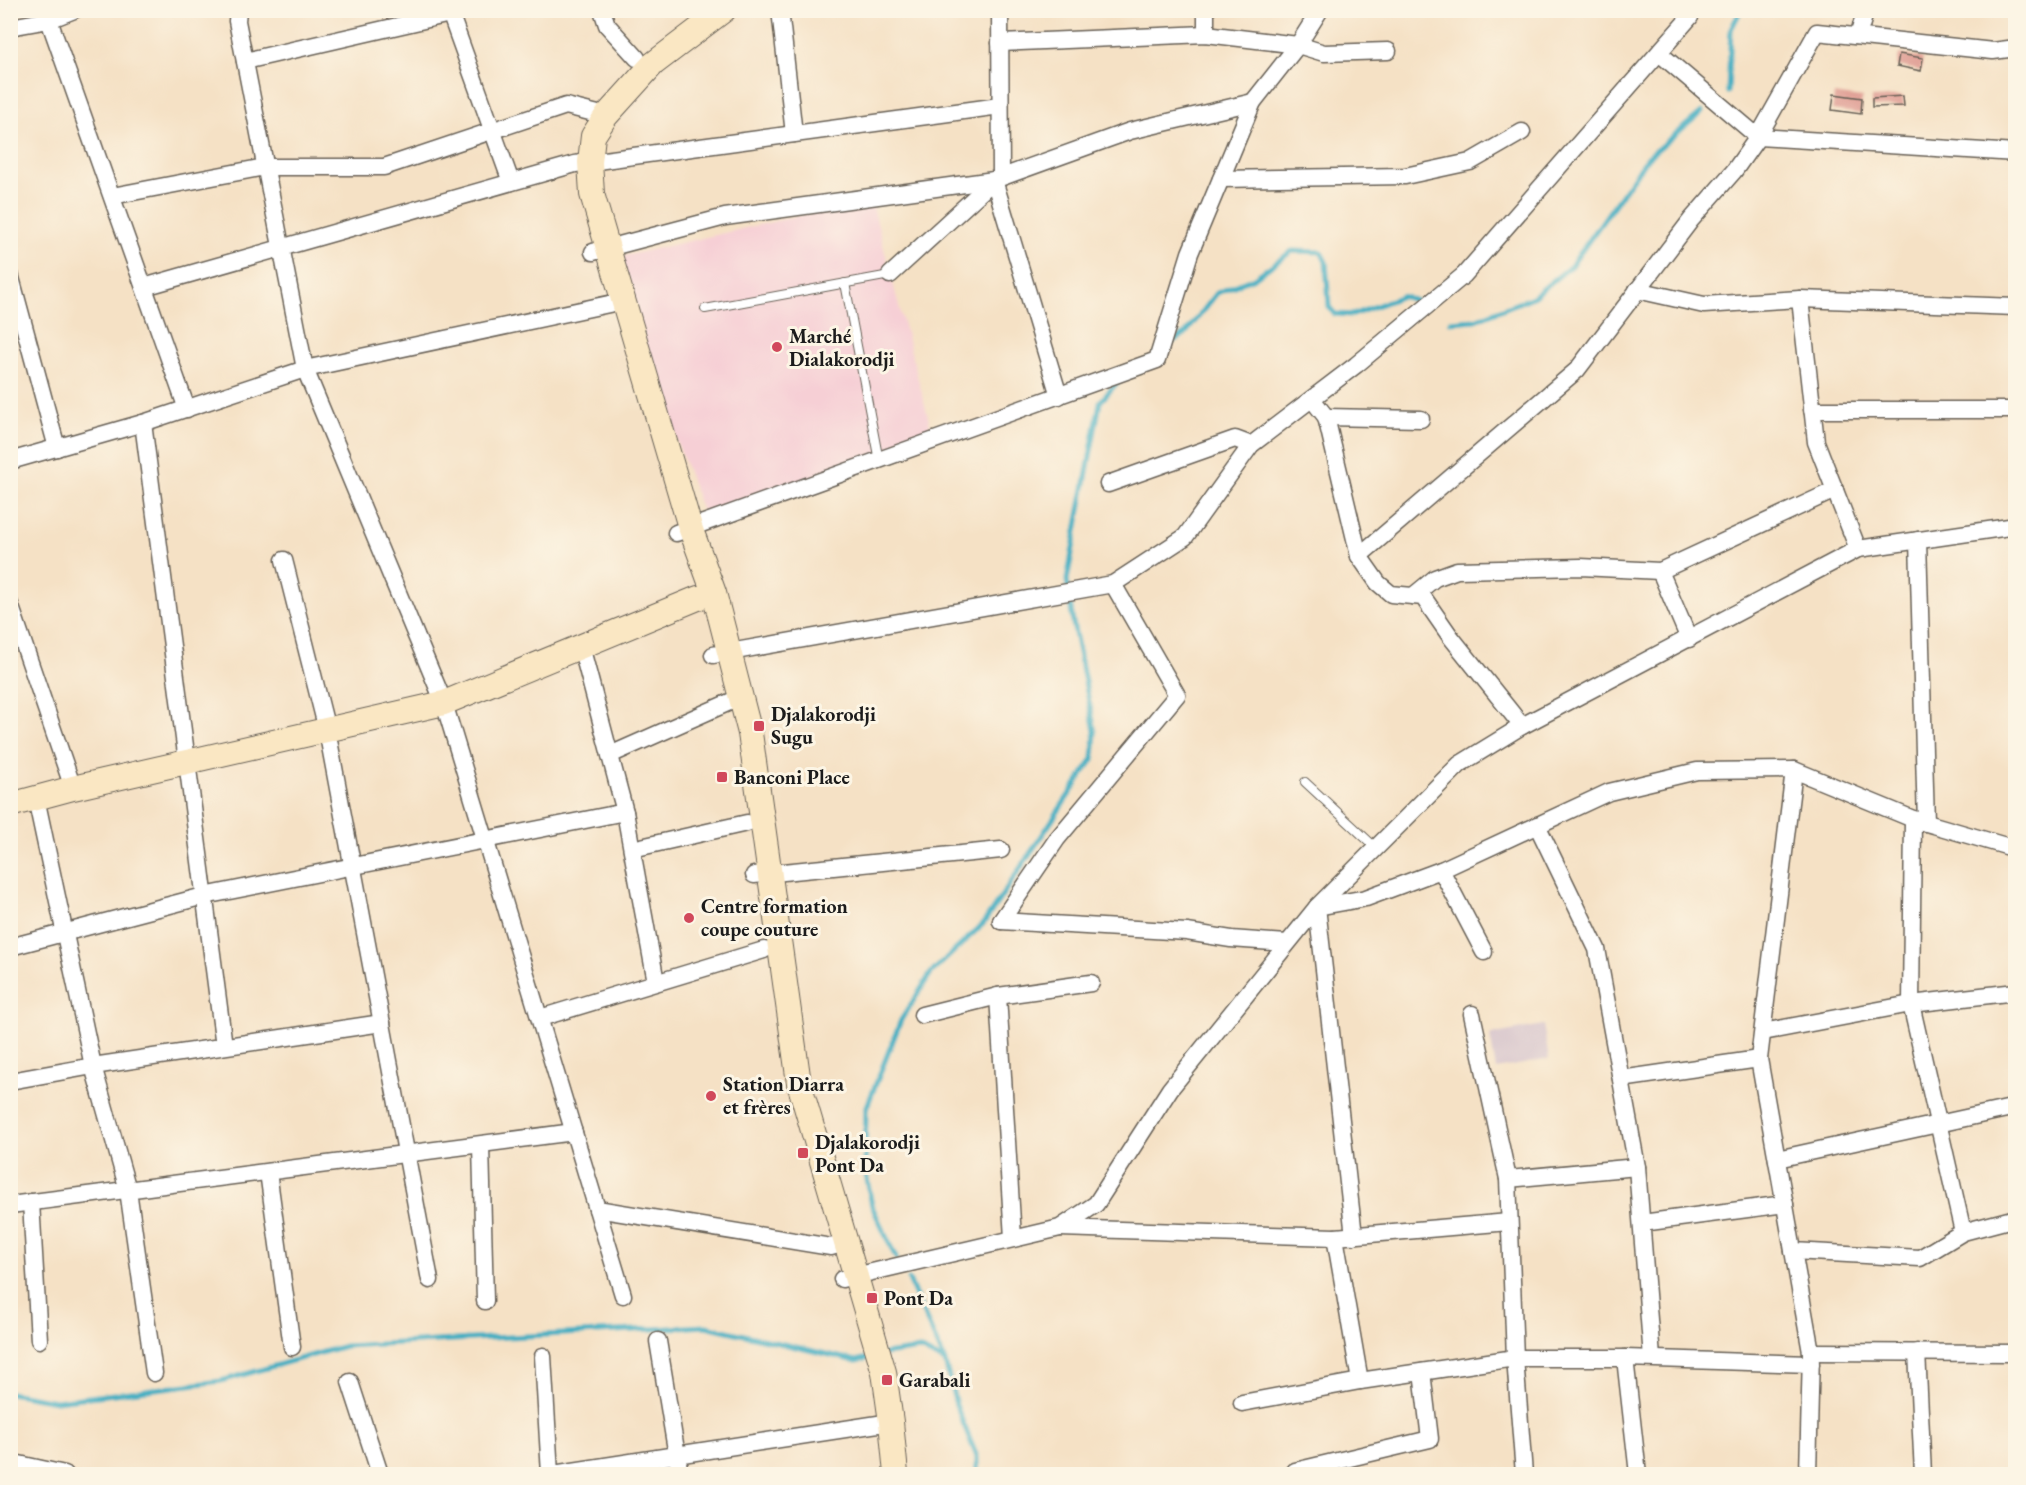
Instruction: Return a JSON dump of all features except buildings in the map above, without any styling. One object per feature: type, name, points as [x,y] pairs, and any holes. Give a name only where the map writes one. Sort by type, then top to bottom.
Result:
[{"type":"main road","points":[[698,10],[637,58],[597,114],[593,136],[583,163],[592,194],[600,250],[683,530],[706,596],[733,700],[735,736],[747,823],[762,874],[799,1083],[839,1245]]},
{"type":"main road","points":[[597,114],[653,64],[723,10]]},
{"type":"main road","points":[[10,805],[74,788],[444,703],[706,596]]},
{"type":"main road","points":[[733,700],[750,733],[762,874],[764,950],[784,1086],[839,1245],[878,1373],[885,1423],[896,1474]]},
{"type":"main road","points":[[885,1423],[885,1474]]},
{"type":"street","points":[[11,26],[49,20],[74,10]]},
{"type":"street","points":[[238,10],[237,21],[304,369],[444,703],[623,1295]]},
{"type":"street","points":[[603,10],[608,25],[637,58]]},
{"type":"street","points":[[780,10],[794,134]]},
{"type":"street","points":[[1000,10],[998,178],[1059,396]]},
{"type":"street","points":[[1206,10],[1206,34]]},
{"type":"street","points":[[721,654],[1113,584],[1185,537],[1251,445],[1356,365],[1464,275],[1690,17],[1689,10]]},
{"type":"street","points":[[1858,36],[1866,10]]},
{"type":"street","points":[[245,61],[450,12],[511,182]]},
{"type":"street","points":[[683,530],[1157,360],[1190,253],[1253,102],[1298,45],[1318,12]]},
{"type":"street","points":[[49,20],[187,409]]},
{"type":"street","points":[[1359,556],[1577,370],[1691,220],[1734,171],[1758,137],[1817,32],[1993,51],[2016,48]]},
{"type":"street","points":[[1000,43],[1206,34],[1298,45],[1324,53],[1388,51]]},
{"type":"street","points":[[1659,53],[1758,137],[2016,153]]},
{"type":"street","points":[[600,250],[725,217],[998,178],[1130,131],[1253,102]]},
{"type":"street","points":[[112,196],[265,167],[384,167],[566,106],[597,114]]},
{"type":"street","points":[[144,287],[583,163],[1000,106]]},
{"type":"street","points":[[1221,179],[1405,176],[1470,162],[1522,132]]},
{"type":"street","points":[[890,275],[998,178]]},
{"type":"street","points":[[10,274],[57,448]]},
{"type":"street","points":[[1637,290],[1704,305],[1800,298],[2016,307]]},
{"type":"street","points":[[1800,298],[1816,442],[1858,549]]},
{"type":"street","points":[[10,461],[143,423],[304,369],[616,303]]},
{"type":"street","points":[[1312,399],[1326,417],[1359,556],[1378,584],[1391,594],[1424,597],[1450,636],[1522,726]]},
{"type":"street","points":[[1812,410],[2016,410]]},
{"type":"street","points":[[1326,417],[1421,419]]},
{"type":"street","points":[[143,423],[224,1046]]},
{"type":"street","points":[[1108,484],[1235,439],[1251,445]]},
{"type":"street","points":[[1413,596],[1435,578],[1457,570],[1581,567],[1660,571],[1834,490]]},
{"type":"street","points":[[1060,1228],[1096,1204],[1170,1089],[1317,907],[1460,764],[1522,726],[1858,549],[2016,526]]},
{"type":"street","points":[[1918,540],[1919,821],[1911,1004],[1963,1232]]},
{"type":"street","points":[[284,560],[327,730],[430,1280]]},
{"type":"street","points":[[1660,571],[1689,639]]},
{"type":"street","points":[[1113,584],[1177,695],[1057,839],[1001,921],[1187,932],[1231,939],[1287,943]]},
{"type":"street","points":[[10,604],[74,788]]},
{"type":"street","points":[[581,646],[625,812],[657,982]]},
{"type":"street","points":[[610,754],[733,700]]},
{"type":"street","points":[[1794,770],[1759,1059],[1811,1358],[1808,1474]]},
{"type":"street","points":[[1317,907],[1366,898],[1441,870],[1610,792],[1697,771],[1794,770],[1919,821],[2016,849]]},
{"type":"street","points":[[36,798],[93,1066],[128,1190],[154,1373]]},
{"type":"street","points":[[10,947],[204,896],[625,812]]},
{"type":"street","points":[[632,849],[747,823]]},
{"type":"street","points":[[1537,825],[1597,949],[1637,1167],[1652,1358]]},
{"type":"street","points":[[762,874],[1001,850]]},
{"type":"street","points":[[1441,870],[1484,952]]},
{"type":"street","points":[[1317,907],[1354,1236]]},
{"type":"street","points":[[540,1018],[764,950]]},
{"type":"street","points":[[922,1015],[998,996],[1091,983]]},
{"type":"street","points":[[1763,1032],[1911,1004],[2016,992]]},
{"type":"street","points":[[998,996],[1014,1238]]},
{"type":"street","points":[[1472,1014],[1508,1179],[1515,1358],[1524,1474]]},
{"type":"street","points":[[10,1081],[93,1066],[382,1023]]},
{"type":"street","points":[[1621,1079],[1759,1059]]},
{"type":"street","points":[[1777,1159],[2016,1107]]},
{"type":"street","points":[[10,1205],[574,1132]]},
{"type":"street","points":[[481,1145],[485,1301]]},
{"type":"street","points":[[1508,1179],[1637,1167]]},
{"type":"street","points":[[268,1172],[292,1347]]},
{"type":"street","points":[[31,1202],[39,1340]]},
{"type":"street","points":[[1642,1223],[1785,1204]]},
{"type":"street","points":[[597,1209],[839,1245]]},
{"type":"street","points":[[1793,1251],[1920,1257],[1963,1232],[2016,1218]]},
{"type":"street","points":[[849,1277],[1060,1228],[1335,1237],[1509,1222]]},
{"type":"street","points":[[1335,1237],[1360,1381]]},
{"type":"street","points":[[658,1341],[680,1474]]},
{"type":"street","points":[[1242,1403],[1360,1381],[1515,1358],[1811,1358],[1917,1353],[2016,1353]]},
{"type":"street","points":[[1917,1353],[1923,1474]]},
{"type":"street","points":[[543,1356],[552,1474],[885,1423]]},
{"type":"street","points":[[1625,1358],[1638,1474]]},
{"type":"street","points":[[1296,1474],[1295,1471],[1430,1439],[1422,1372]]},
{"type":"street","points":[[350,1382],[380,1474]]},
{"type":"street","points":[[10,1462],[65,1474]]},
{"type":"lane","points":[[705,309],[890,275]]},
{"type":"lane","points":[[845,283],[879,461]]},
{"type":"lane","points":[[1305,782],[1375,847]]},
{"type":"shaded area","name":"Marché Dialakorodji","points":[[871,199],[933,436],[704,517],[612,259]]},
{"type":"shaded area","points":[[1543,1025],[1549,1059],[1496,1069],[1490,1035]]},
{"type":"waterway","points":[[1728,92],[1731,29],[1741,10]]},
{"type":"waterway","points":[[1450,322],[1475,320],[1533,297],[1571,266],[1648,157],[1702,112]]},
{"type":"waterway","points":[[1166,345],[1185,334],[1217,293],[1254,278],[1292,251],[1321,252],[1326,262],[1329,307],[1335,314],[1353,315],[1402,296],[1417,301]]},
{"type":"waterway","points":[[896,1258],[872,1206],[865,1168],[866,1109],[901,1020],[931,973],[983,924],[1093,759],[1095,731],[1073,623],[1067,580],[1100,402],[1121,378]]},
{"type":"waterway","points":[[909,1280],[945,1362],[956,1405],[977,1457],[977,1474]]},
{"type":"waterway","points":[[10,1393],[56,1401],[221,1381],[345,1346],[706,1326],[856,1361],[873,1357]]},
{"type":"waterway","points":[[885,1354],[920,1349],[945,1362]]},
{"type":"place","name":"Marché Dialakorodji","points":[[777,347]]},
{"type":"place","name":"Djalakorodji Sugu","points":[[759,726]]},
{"type":"place","name":"Banconi Place","points":[[722,777]]},
{"type":"place","name":"Centre formation coupe couture","points":[[689,918]]},
{"type":"place","name":"Station Diarra et frères","points":[[711,1096]]},
{"type":"place","name":"Djalakorodji Pont Da","points":[[803,1153]]},
{"type":"place","name":"Pont Da","points":[[872,1298]]},
{"type":"place","name":"Garabali","points":[[887,1380]]}]
